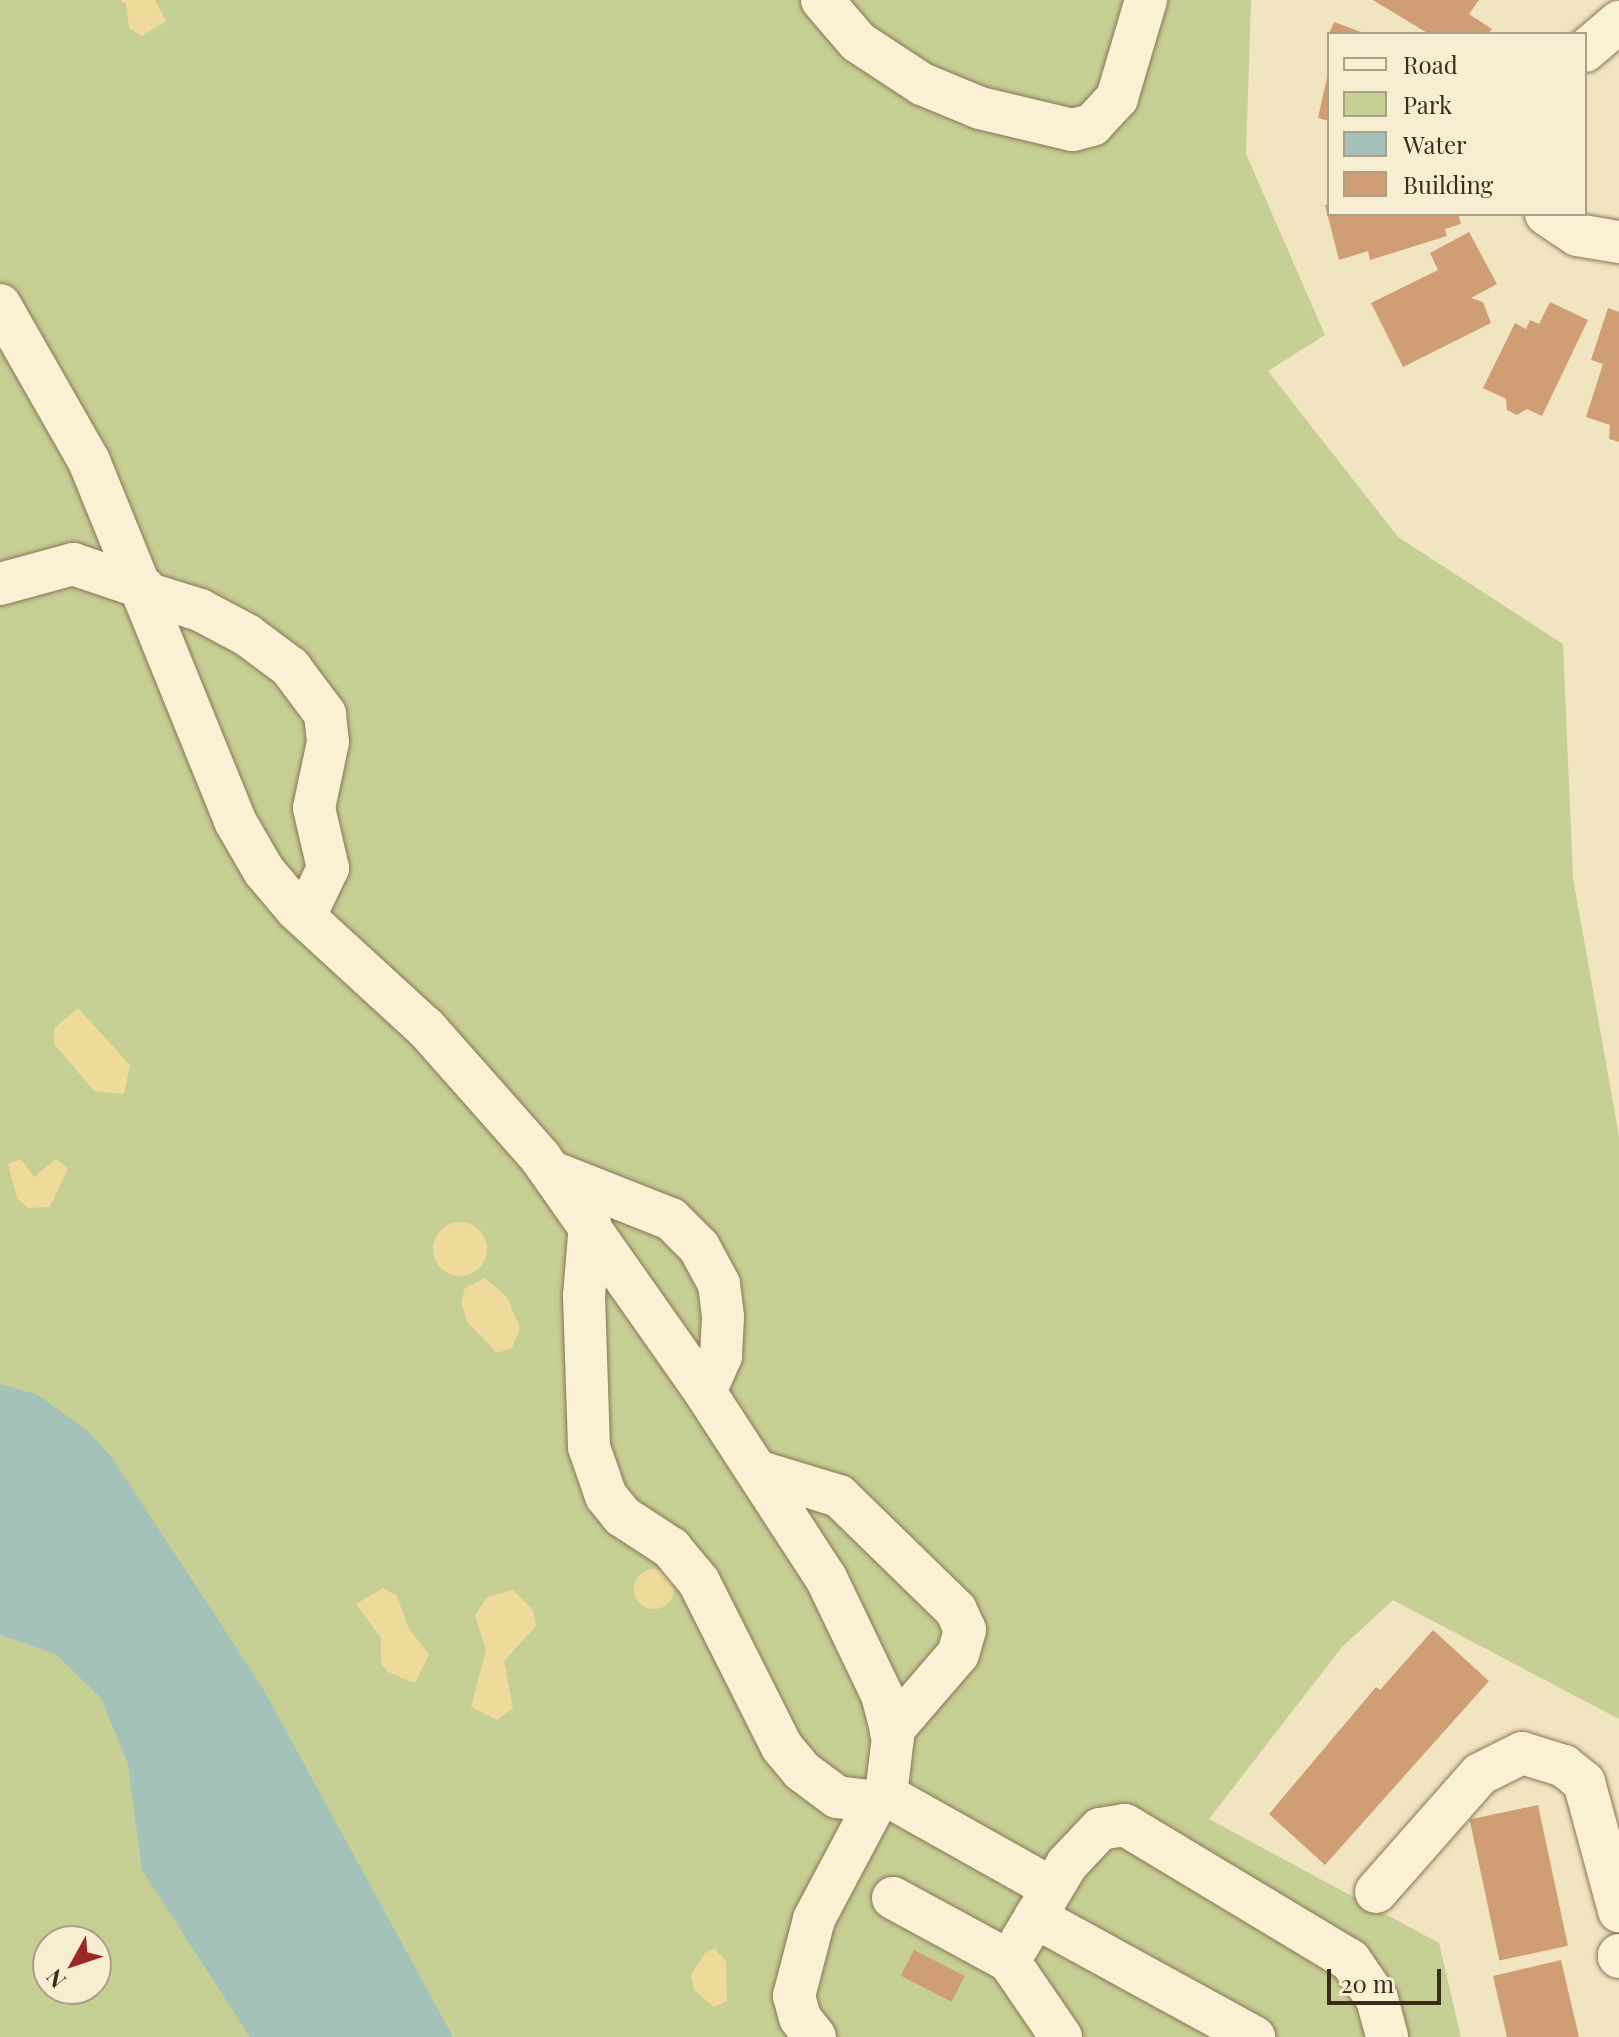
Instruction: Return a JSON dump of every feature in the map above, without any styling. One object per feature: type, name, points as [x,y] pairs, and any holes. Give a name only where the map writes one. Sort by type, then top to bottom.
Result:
[{"type":"street","points":[[822,0],[858,42],[922,84],[980,108],[1072,130],[1092,125],[1117,98],[1146,0]]},
{"type":"street","points":[[1587,49],[1619,22]]},
{"type":"street","points":[[1549,216],[1577,235],[1619,242]]},
{"type":"street","points":[[0,305],[89,461],[145,590],[235,821],[264,871],[305,916],[426,1028],[552,1172],[705,1392],[826,1578],[882,1695],[891,1732],[881,1799],[814,1919],[798,1980],[800,2018],[815,2037]]},
{"type":"street","points":[[0,584],[73,564],[200,610],[247,635],[290,667],[325,714],[328,742],[314,808],[328,868],[305,916]]},
{"type":"street","points":[[552,1172],[671,1219],[699,1247],[719,1284],[723,1317],[721,1356],[705,1392]]},
{"type":"street","points":[[590,1223],[584,1296],[589,1447],[606,1496],[622,1516],[671,1548],[699,1582],[782,1747],[802,1771],[837,1797],[881,1799],[1254,2037]]},
{"type":"street","points":[[757,1471],[839,1496],[956,1610],[965,1630],[958,1654],[891,1732]]},
{"type":"street","points":[[1376,1892],[1480,1774],[1522,1753],[1564,1766],[1584,1782],[1619,1911]]},
{"type":"street","points":[[1009,1961],[1043,1903],[1100,1829],[1125,1825],[1350,1960],[1377,1999],[1387,2037]]},
{"type":"street","points":[[893,1898],[1009,1961],[1061,2037]]},
{"type":"green space","points":[[0,0],[1251,0],[1246,154],[1325,335],[1268,371],[1398,537],[1563,644],[1573,878],[1619,1136],[1619,1719],[1393,1600],[1342,1647],[1209,1819],[1439,1943],[1461,2037],[0,2037]]},
{"type":"sand","points":[[120,0],[155,0],[166,21],[142,36],[129,28],[126,4]]},
{"type":"sand","points":[[78,1008],[130,1065],[124,1094],[94,1091],[54,1044],[54,1028]]},
{"type":"sand","points":[[21,1159],[34,1177],[56,1159],[68,1168],[50,1207],[28,1208],[17,1198],[8,1164]]},
{"type":"sand","points":[[460,1222],[479,1230],[487,1249],[479,1268],[460,1276],[441,1268],[433,1249],[441,1230]]},
{"type":"sand","points":[[485,1278],[507,1297],[520,1328],[512,1348],[497,1353],[468,1323],[461,1303],[465,1288]]},
{"type":"sand","points":[[654,1569],[668,1575],[674,1589],[668,1603],[654,1609],[640,1603],[634,1589],[640,1575]]},
{"type":"sand","points":[[383,1588],[397,1596],[409,1629],[429,1654],[415,1683],[388,1672],[381,1663],[381,1638],[356,1604]]},
{"type":"sand","points":[[513,1590],[533,1610],[536,1626],[504,1661],[513,1708],[497,1720],[471,1707],[486,1650],[475,1615],[487,1597]]},
{"type":"sand","points":[[715,1949],[726,1961],[727,2001],[714,2007],[694,1990],[691,1975],[705,1953]]},
{"type":"water","points":[[0,1384],[38,1395],[89,1432],[112,1458],[262,1687],[453,2037],[250,2037],[142,1870],[128,1764],[101,1698],[56,1654],[0,1635]]},
{"type":"building","points":[[1373,0],[1479,0],[1469,14],[1492,29],[1490,32],[1426,32]]},
{"type":"building","points":[[1334,22],[1361,32],[1330,32]]},
{"type":"building","points":[[1327,78],[1327,120],[1318,118]]},
{"type":"building","points":[[1328,216],[1459,216],[1461,224],[1445,229],[1447,236],[1370,260],[1368,251],[1339,260]]},
{"type":"building","points":[[1469,232],[1497,284],[1471,298],[1483,302],[1491,323],[1403,367],[1371,303],[1438,270],[1430,253]]},
{"type":"building","points":[[1550,302],[1588,320],[1542,416],[1527,409],[1517,415],[1507,410],[1506,399],[1483,388],[1515,323],[1526,329],[1530,320],[1539,324]]},
{"type":"building","points":[[1608,308],[1619,312],[1619,442],[1609,439],[1610,425],[1586,417],[1603,364],[1591,360]]},
{"type":"building","points":[[1433,1630],[1489,1681],[1325,1865],[1269,1814],[1376,1687],[1380,1690]]},
{"type":"building","points":[[1538,1805],[1568,1946],[1499,1960],[1470,1820]]},
{"type":"building","points":[[914,1950],[965,1976],[952,2002],[901,1976]]},
{"type":"building","points":[[1561,1960],[1579,2037],[1507,2037],[1493,1976]]}]
